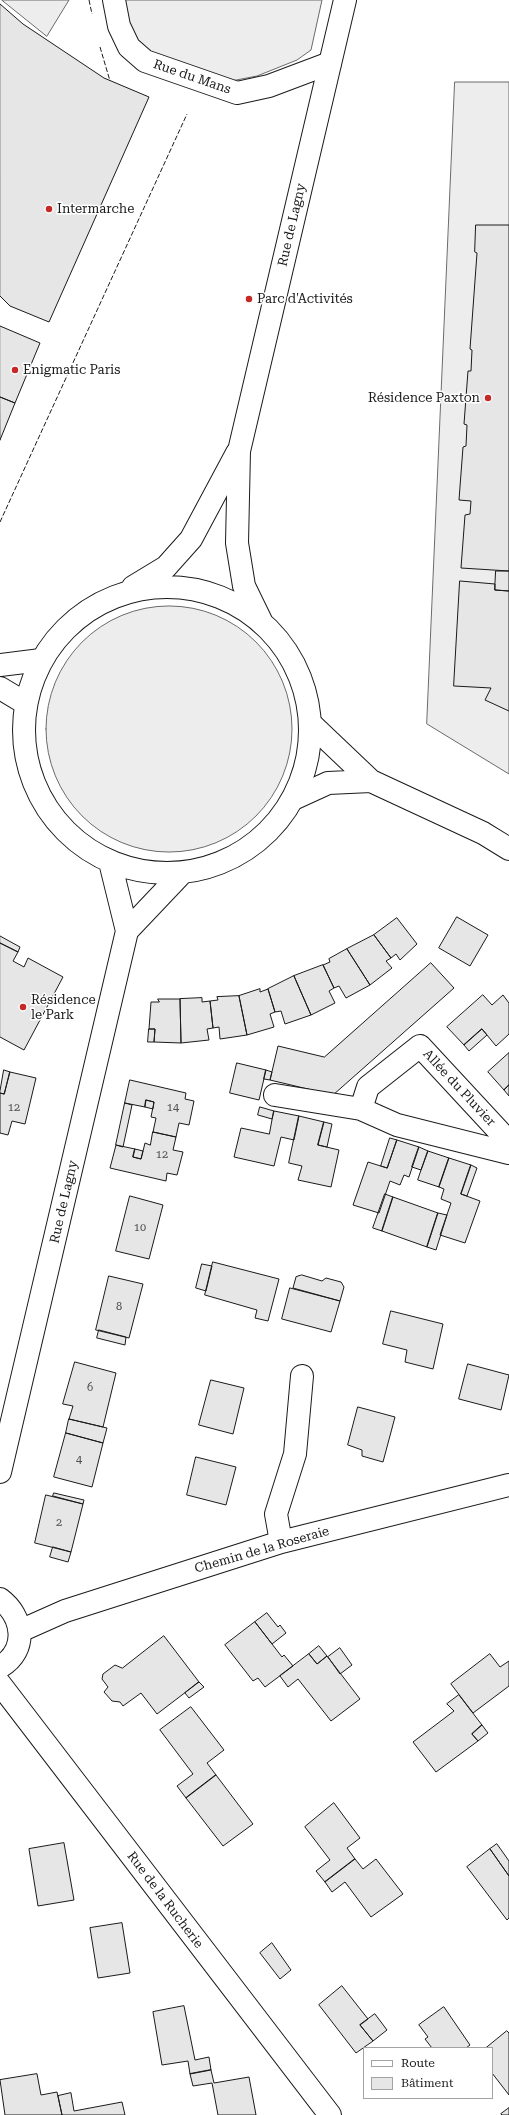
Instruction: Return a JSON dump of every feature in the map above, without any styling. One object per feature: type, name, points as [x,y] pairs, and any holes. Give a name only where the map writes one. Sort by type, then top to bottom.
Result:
[{"type":"main road","name":"Rue du Mans","points":[[114,0],[119,26],[129,47],[145,61],[237,93],[269,86],[330,63]]},
{"type":"main road","name":"Rue de Lagny","points":[[262,623],[244,586],[237,543],[238,451],[345,0]]},
{"type":"main road","name":"Rue de Lagny","points":[[120,595],[166,567],[191,539],[238,451]]},
{"type":"main road","points":[[157,587],[195,590],[230,602],[262,623],[286,652],[303,686],[310,723],[306,762],[293,799],[272,827],[246,849],[213,868],[182,873],[146,872],[110,862],[69,836],[39,797],[24,751],[25,703],[41,660],[61,632],[88,610],[120,595],[157,587]]},
{"type":"main road","points":[[0,665],[41,660]]},
{"type":"main road","points":[[0,688],[25,703]]},
{"type":"main road","points":[[310,723],[371,781],[483,833],[509,849]]},
{"type":"main road","points":[[293,799],[328,783],[371,781]]},
{"type":"main road","name":"Rue de Lagny","points":[[0,1472],[128,931],[110,862]]},
{"type":"main road","name":"Rue de Lagny","points":[[128,931],[182,873]]},
{"type":"main road","name":"Allée du Pluvier","points":[[361,1109],[368,1087],[420,1046],[509,1142]]},
{"type":"main road","name":"Allée du Pluvier","points":[[275,1095],[361,1109],[397,1125],[509,1153]]},
{"type":"main road","points":[[281,1542],[276,1514],[295,1454],[302,1376]]},
{"type":"main road","name":"Chemin de la Roseraie","points":[[20,1631],[65,1611],[281,1542],[509,1485]]},
{"type":"main road","points":[[0,1598],[10,1606],[17,1618],[20,1631],[18,1644],[12,1656],[0,1667]]},
{"type":"main road","name":"Rue de la Rucherie","points":[[0,1684],[330,2115]]},
{"type":"shaded area","points":[[2,0],[69,0],[47,36]]},
{"type":"shaded area","points":[[122,0],[322,0],[311,50],[297,60],[257,76],[231,81],[147,52],[136,45]]},
{"type":"shaded area","points":[[455,82],[509,82],[509,774],[427,724]]},
{"type":"shaded area","points":[[157,606],[181,606],[205,611],[227,620],[238,626],[256,642],[272,660],[283,682],[290,705],[292,729],[290,753],[283,776],[272,798],[256,816],[238,832],[205,847],[181,852],[157,852],[133,847],[100,832],[82,816],[66,798],[55,776],[48,753],[46,741],[46,717],[51,693],[66,660],[82,642],[100,626],[122,615],[145,608]]},
{"type":"building","name":"Intermarche","points":[[0,4],[23,24],[104,78],[149,97],[49,322],[10,306],[0,296]]},
{"type":"building","name":"Résidence Paxton","points":[[476,225],[509,225],[509,571],[461,568],[465,515],[470,514],[471,501],[459,500],[463,447],[466,446],[467,425],[464,424],[468,371],[471,371],[472,350],[470,349],[477,253],[475,252]]},
{"type":"building","name":"Enigmatic Paris","points":[[0,326],[40,343],[15,403],[0,397]]},
{"type":"building","points":[[0,397],[15,403],[0,440]]},
{"type":"building","points":[[496,571],[509,571],[509,591],[495,590]]},
{"type":"building","points":[[460,581],[495,584],[495,590],[509,591],[509,711],[485,700],[491,688],[454,686]]},
{"type":"building","points":[[457,917],[488,935],[470,966],[439,948]]},
{"type":"building","points":[[397,918],[417,944],[400,960],[396,954],[391,958],[374,935]]},
{"type":"building","points":[[374,935],[391,958],[386,961],[392,968],[370,985],[347,949]]},
{"type":"building","points":[[0,936],[20,947],[18,952],[0,943]]},
{"type":"building","name":"Résidence le Park","points":[[0,943],[18,952],[13,961],[24,967],[28,958],[63,977],[24,1050],[0,1037]]},
{"type":"building","points":[[347,949],[370,985],[346,998],[339,986],[334,988],[323,965],[330,962],[329,959]]},
{"type":"building","points":[[431,963],[454,988],[333,1095],[270,1080],[278,1046],[324,1057]]},
{"type":"building","points":[[323,965],[334,988],[329,991],[335,1003],[311,1015],[294,976]]},
{"type":"building","points":[[294,976],[311,1015],[285,1024],[281,1011],[275,1012],[268,989]]},
{"type":"building","points":[[260,989],[260,992],[268,989],[275,1012],[270,1014],[274,1027],[247,1035],[239,996]]},
{"type":"building","points":[[483,995],[492,1005],[503,995],[509,1003],[509,1034],[496,1046],[482,1029],[464,1045],[447,1027]]},
{"type":"building","points":[[239,996],[247,1035],[220,1039],[219,1027],[213,1028],[210,1001],[218,1000],[217,997]]},
{"type":"building","points":[[202,998],[202,1002],[210,1001],[213,1028],[207,1029],[209,1040],[181,1043],[180,999]]},
{"type":"building","points":[[158,999],[180,999],[181,1043],[154,1042],[155,1029],[149,1029],[151,1002],[159,1002]]},
{"type":"building","points":[[149,1029],[155,1029],[154,1042],[148,1042]]},
{"type":"building","points":[[482,1029],[487,1035],[469,1051],[464,1045]]},
{"type":"building","points":[[509,1053],[509,1085],[504,1090],[488,1072]]},
{"type":"building","points":[[237,1063],[266,1070],[259,1100],[230,1093]]},
{"type":"building","points":[[4,1070],[10,1072],[4,1094],[0,1093]]},
{"type":"building","points":[[266,1070],[272,1072],[270,1080],[264,1079]]},
{"type":"building","points":[[10,1072],[36,1078],[25,1124],[12,1121],[8,1135],[0,1133],[0,1093],[4,1094]]},
{"type":"building","points":[[130,1080],[186,1093],[185,1099],[194,1101],[189,1125],[179,1123],[176,1137],[153,1132],[156,1118],[151,1117],[154,1102],[146,1100],[145,1107],[125,1103]]},
{"type":"building","points":[[509,1085],[509,1096],[504,1090]]},
{"type":"building","points":[[146,1100],[154,1102],[153,1109],[145,1107]]},
{"type":"building","points":[[125,1103],[132,1105],[123,1147],[116,1145]]},
{"type":"building","points":[[260,1107],[274,1111],[272,1119],[258,1115]]},
{"type":"building","points":[[274,1111],[299,1116],[294,1140],[281,1137],[274,1166],[234,1157],[241,1128],[269,1134]]},
{"type":"building","points":[[299,1116],[324,1122],[318,1145],[339,1150],[331,1187],[298,1180],[302,1166],[289,1163]]},
{"type":"building","points":[[324,1122],[332,1124],[327,1147],[318,1145]]},
{"type":"building","points":[[153,1132],[176,1137],[173,1150],[183,1152],[177,1175],[167,1173],[166,1181],[110,1168],[116,1145],[135,1149],[133,1157],[141,1159],[145,1143],[150,1145]]},
{"type":"building","points":[[390,1138],[397,1140],[387,1168],[381,1166]]},
{"type":"building","points":[[397,1140],[419,1147],[409,1177],[404,1175],[400,1185],[390,1181],[379,1213],[353,1205],[368,1162],[387,1168]]},
{"type":"building","points":[[419,1147],[428,1151],[421,1170],[412,1167]]},
{"type":"building","points":[[135,1149],[143,1151],[141,1159],[133,1157]]},
{"type":"building","points":[[428,1151],[449,1158],[439,1187],[418,1180]]},
{"type":"building","points":[[449,1158],[471,1165],[461,1194],[480,1201],[465,1243],[440,1235],[451,1203],[441,1199],[444,1189],[439,1187]]},
{"type":"building","points":[[471,1165],[477,1168],[467,1196],[461,1194]]},
{"type":"building","points":[[385,1194],[393,1197],[382,1231],[373,1228]]},
{"type":"building","points":[[130,1196],[163,1205],[149,1259],[116,1251]]},
{"type":"building","points":[[393,1197],[438,1213],[427,1247],[382,1231]]},
{"type":"building","points":[[438,1213],[447,1215],[436,1250],[427,1247]]},
{"type":"building","points":[[213,1262],[279,1279],[268,1321],[255,1318],[257,1310],[205,1295]]},
{"type":"building","points":[[202,1264],[212,1266],[206,1291],[196,1288]]},
{"type":"building","points":[[302,1275],[322,1281],[326,1278],[341,1282],[344,1287],[340,1301],[293,1288],[296,1277]]},
{"type":"building","points":[[109,1276],[143,1284],[129,1338],[96,1330]]},
{"type":"building","points":[[290,1288],[340,1301],[331,1332],[282,1319]]},
{"type":"building","points":[[391,1311],[443,1324],[433,1369],[405,1362],[407,1350],[383,1344]]},
{"type":"building","points":[[99,1330],[126,1337],[125,1345],[97,1338]]},
{"type":"building","points":[[75,1362],[116,1373],[103,1427],[69,1419],[73,1406],[63,1404]]},
{"type":"building","points":[[468,1364],[509,1375],[501,1410],[459,1399]]},
{"type":"building","points":[[211,1380],[244,1388],[233,1434],[199,1425]]},
{"type":"building","points":[[358,1407],[395,1417],[383,1462],[362,1456],[362,1450],[348,1445]]},
{"type":"building","points":[[69,1419],[107,1428],[103,1443],[66,1433]]},
{"type":"building","points":[[66,1433],[103,1443],[92,1487],[54,1477]]},
{"type":"building","points":[[196,1457],[236,1467],[226,1505],[187,1495]]},
{"type":"building","points":[[54,1493],[84,1500],[83,1504],[53,1496]]},
{"type":"building","points":[[46,1495],[83,1504],[71,1552],[35,1543]]},
{"type":"building","points":[[53,1547],[71,1552],[68,1562],[50,1557]]},
{"type":"building","points":[[267,1613],[278,1627],[280,1625],[286,1633],[272,1644],[255,1622]]},
{"type":"building","points":[[255,1622],[282,1657],[284,1655],[293,1666],[265,1687],[258,1678],[253,1681],[225,1645]]},
{"type":"building","points":[[164,1636],[199,1682],[157,1714],[141,1693],[123,1706],[120,1702],[112,1701],[104,1692],[108,1687],[102,1679],[103,1674],[115,1665],[122,1668]]},
{"type":"building","points":[[319,1646],[327,1656],[317,1664],[309,1654]]},
{"type":"building","points":[[340,1648],[352,1665],[340,1674],[328,1657]]},
{"type":"building","points":[[309,1654],[317,1664],[327,1656],[360,1699],[331,1721],[298,1679],[288,1687],[280,1676]]},
{"type":"building","points":[[490,1654],[500,1667],[509,1661],[509,1686],[473,1713],[451,1684]]},
{"type":"building","points":[[199,1682],[204,1687],[189,1698],[185,1693]]},
{"type":"building","points":[[459,1695],[482,1725],[472,1734],[478,1741],[436,1772],[413,1742],[454,1711],[447,1704]]},
{"type":"building","points":[[191,1707],[224,1750],[207,1763],[216,1775],[186,1798],[177,1786],[193,1774],[160,1730]]},
{"type":"building","points":[[482,1725],[488,1733],[478,1741],[472,1734]]},
{"type":"building","points":[[216,1775],[253,1824],[223,1846],[186,1798]]},
{"type":"building","points":[[334,1803],[360,1838],[347,1848],[355,1859],[325,1882],[316,1871],[330,1860],[305,1827]]},
{"type":"building","points":[[64,1843],[74,1900],[38,1906],[29,1849]]},
{"type":"building","points":[[497,1844],[509,1861],[509,1876],[490,1849]]},
{"type":"building","points":[[490,1849],[509,1876],[509,1918],[507,1920],[467,1867]]},
{"type":"building","points":[[355,1859],[363,1869],[376,1859],[403,1894],[371,1917],[345,1882],[332,1892],[325,1882]]},
{"type":"building","points":[[122,1923],[130,1973],[98,1978],[90,1928]]},
{"type":"building","points":[[272,1943],[291,1970],[280,1979],[260,1953]]},
{"type":"building","points":[[342,1986],[368,2019],[360,2025],[373,2041],[356,2053],[319,2005]]},
{"type":"building","points":[[184,2006],[195,2060],[209,2057],[211,2070],[190,2074],[188,2061],[162,2065],[153,2012]]},
{"type":"building","points":[[444,2007],[470,2045],[467,2047],[431,2047],[425,2039],[428,2037],[419,2025]]},
{"type":"building","points":[[375,2014],[387,2030],[373,2041],[360,2025]]},
{"type":"building","points":[[507,2031],[509,2033],[509,2095],[493,2074],[493,2047],[487,2047]]},
{"type":"building","points":[[211,2070],[214,2083],[249,2077],[256,2115],[218,2115],[212,2083],[193,2086],[190,2074]]},
{"type":"building","points":[[37,2074],[41,2095],[57,2092],[62,2115],[5,2115],[0,2080]]},
{"type":"building","points":[[71,2093],[74,2111],[122,2102],[125,2115],[62,2115],[58,2096]]},
{"type":"building","points":[[509,2108],[509,2115],[501,2114]]},
{"type":"fence","points":[[89,0],[92,14]]},
{"type":"fence","points":[[100,47],[110,81]]},
{"type":"fence","points":[[0,522],[187,114]]},
{"type":"place","name":"Intermarche","points":[[49,209]]},
{"type":"place","name":"Parc d'Activités","points":[[249,299]]},
{"type":"place","name":"Enigmatic Paris","points":[[15,370]]},
{"type":"place","name":"Résidence Paxton","points":[[488,398]]},
{"type":"place","name":"Résidence le Park","points":[[23,1007]]}]
